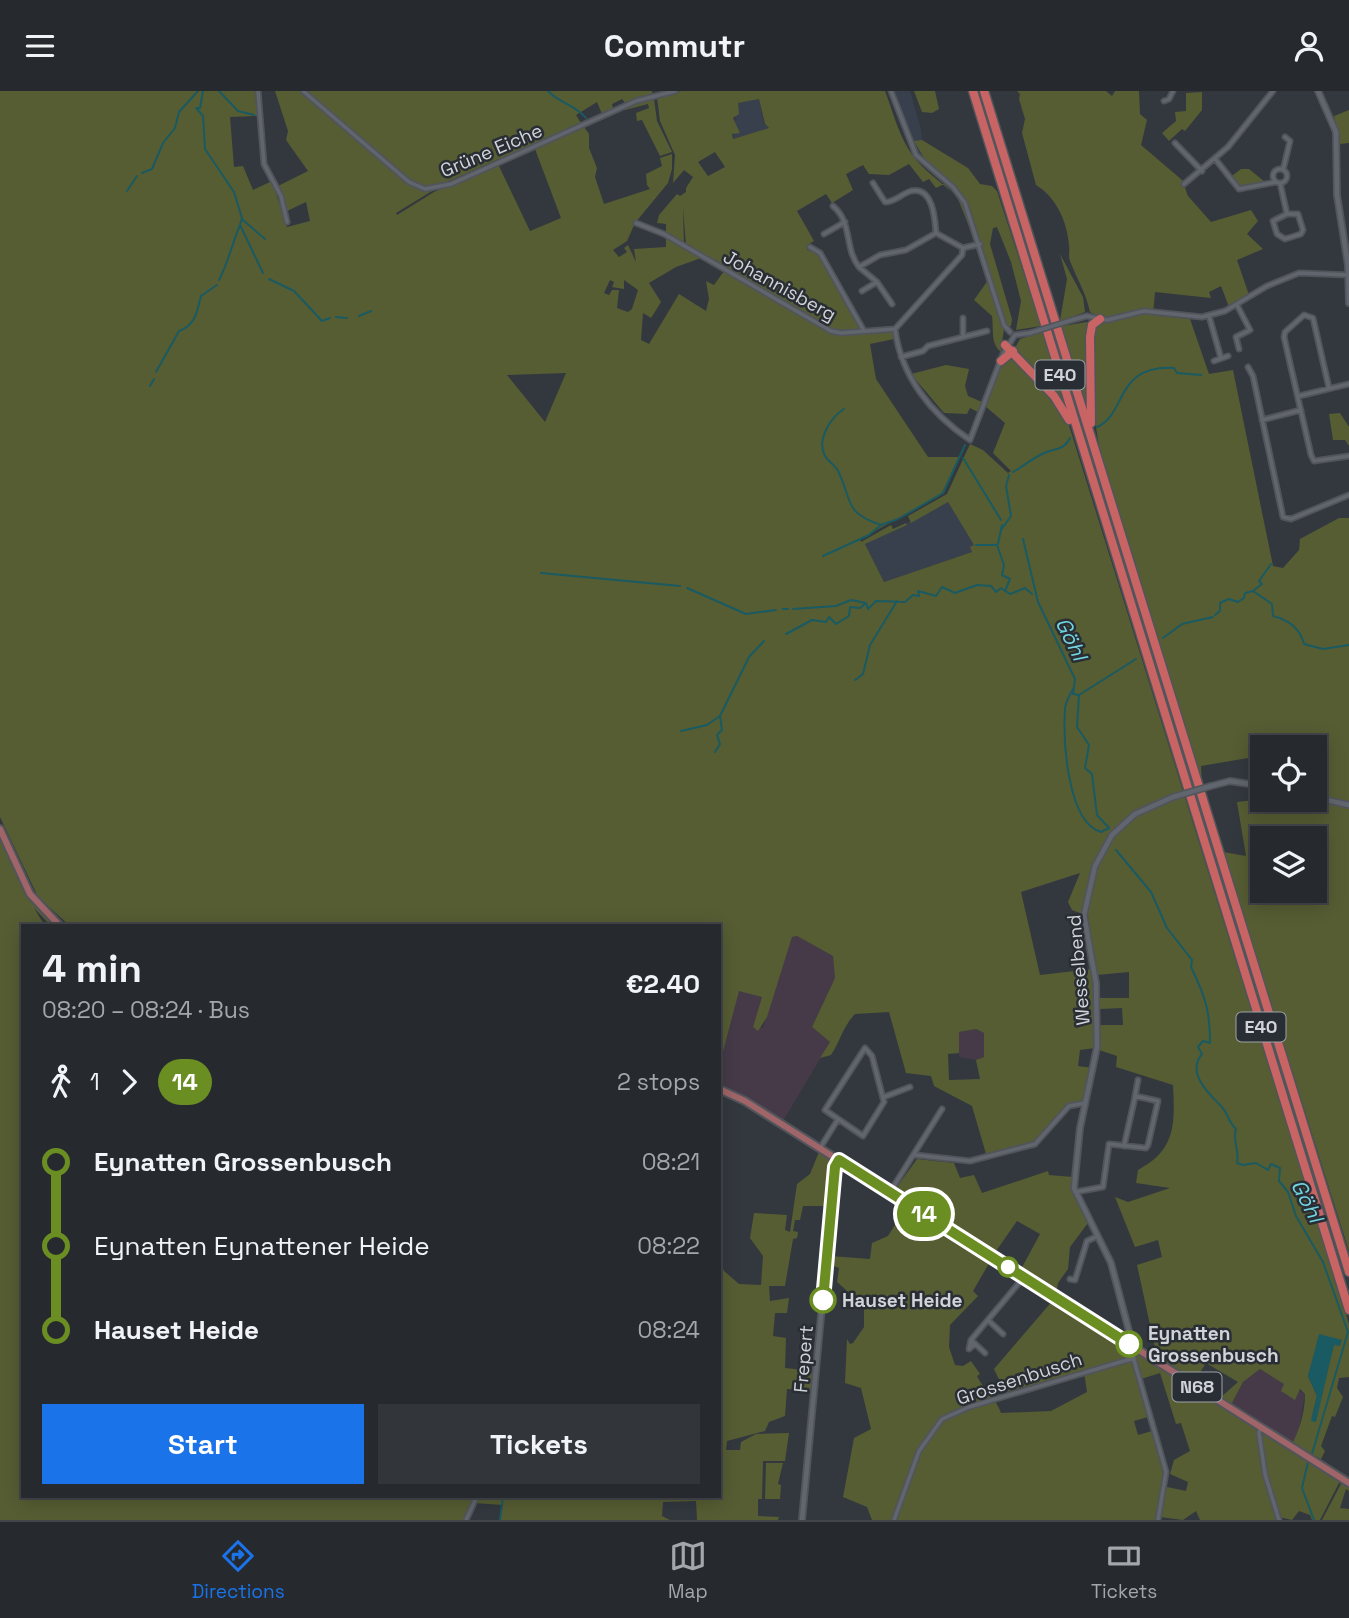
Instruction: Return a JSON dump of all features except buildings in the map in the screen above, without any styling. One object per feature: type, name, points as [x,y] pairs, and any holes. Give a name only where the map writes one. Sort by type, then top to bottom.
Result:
[{"type":"highway","name":"E40","points":[[973,91],[1349,1310]]},
{"type":"highway","name":"E40","points":[[984,91],[1349,1272]]},
{"type":"highway","points":[[991,98],[996,131]]},
{"type":"highway","points":[[994,182],[1007,204]]},
{"type":"highway","points":[[1057,308],[1058,331]]},
{"type":"highway","points":[[1087,316],[1090,337]]},
{"type":"highway","points":[[1093,443],[1089,410],[1090,337],[1092,325],[1100,319]]},
{"type":"highway","points":[[1001,361],[1008,349],[1058,400],[1078,434]]},
{"type":"main road","points":[[0,829],[30,894],[58,924]]},
{"type":"main road","name":"N68","points":[[721,1090],[746,1101],[1349,1482]]},
{"type":"street","points":[[258,91],[264,164],[281,196],[287,222]]},
{"type":"street","name":"Grüne Eiche","points":[[303,91],[409,182],[425,190],[451,184],[636,101],[675,91]]},
{"type":"street","points":[[891,91],[912,149],[925,165],[958,193],[970,214],[1004,325],[1015,335],[1087,316],[1109,320],[1144,311],[1194,318],[1209,316],[1237,305],[1266,286],[1299,273],[1349,275]]},
{"type":"street","points":[[1164,101],[1169,99],[1173,91]]},
{"type":"street","points":[[1184,184],[1216,160],[1273,91]]},
{"type":"street","points":[[1318,91],[1335,128],[1337,195],[1347,241],[1349,303]]},
{"type":"street","points":[[1216,160],[1239,188],[1278,182],[1286,178],[1283,171],[1290,141],[1285,137]]},
{"type":"street","points":[[1175,143],[1202,171]]},
{"type":"street","points":[[1283,171],[1275,172],[1287,214]]},
{"type":"street","points":[[873,183],[885,202],[914,191],[926,195],[934,208],[936,233]]},
{"type":"street","points":[[833,206],[845,222],[853,260],[877,282],[892,304]]},
{"type":"street","points":[[1287,214],[1298,214],[1303,230],[1301,235],[1285,239],[1277,234],[1273,221],[1287,214]]},
{"type":"street","points":[[824,234],[845,222]]},
{"type":"street","name":"Johannisberg","points":[[636,223],[664,234],[826,329],[841,333],[895,329]]},
{"type":"street","points":[[936,233],[964,249]]},
{"type":"street","points":[[859,267],[880,255],[906,250],[936,233]]},
{"type":"street","points":[[979,244],[964,249],[895,329],[901,357],[915,386],[946,421],[970,440],[1001,361]]},
{"type":"street","points":[[810,247],[820,253],[864,331]]},
{"type":"street","points":[[862,291],[877,282]]},
{"type":"street","points":[[1237,305],[1250,330],[1236,337],[1239,349]]},
{"type":"street","points":[[1329,389],[1313,318],[1304,315],[1284,334],[1314,461],[1349,456]]},
{"type":"street","points":[[1209,316],[1222,358]]},
{"type":"street","points":[[963,318],[963,337]]},
{"type":"street","points":[[901,357],[987,331]]},
{"type":"street","points":[[1008,349],[1010,332]]},
{"type":"street","points":[[1008,349],[1015,335]]},
{"type":"street","points":[[1214,361],[1228,356]]},
{"type":"street","points":[[1248,367],[1283,517],[1292,519],[1349,495]]},
{"type":"street","points":[[1298,396],[1349,384]]},
{"type":"street","points":[[1262,420],[1301,410]]},
{"type":"street","name":"Wesselbend","points":[[1075,1192],[1075,1169],[1085,1103],[1097,1047],[1096,983],[1084,915],[1095,866],[1106,844],[1126,820],[1145,808],[1230,781],[1250,784]]},
{"type":"street","points":[[1327,800],[1349,805]]},
{"type":"street","points":[[866,1048],[872,1056],[884,1097],[884,1107],[866,1135],[860,1135],[837,1121],[825,1110],[866,1048]]},
{"type":"street","points":[[1124,1146],[1138,1080]]},
{"type":"street","points":[[884,1097],[910,1087]]},
{"type":"street","points":[[1135,1096],[1158,1101],[1146,1149],[1109,1144],[1102,1187],[1075,1192],[1111,1263],[1130,1335],[1133,1358],[1166,1472],[1158,1520]]},
{"type":"street","points":[[915,1155],[970,1161],[1035,1144],[1069,1106],[1085,1103]]},
{"type":"street","points":[[890,1192],[942,1109]]},
{"type":"street","points":[[820,1148],[837,1121]]},
{"type":"street","name":"Frepert","points":[[802,1520],[835,1167],[839,1160]]},
{"type":"street","points":[[1070,1279],[1076,1280],[1087,1241],[1098,1236]]},
{"type":"street","points":[[985,1353],[973,1342],[1024,1277]]},
{"type":"street","points":[[989,1321],[1003,1333]]},
{"type":"street","name":"Grossenbusch","points":[[894,1520],[919,1451],[942,1419],[969,1407],[1133,1358]]},
{"type":"street","points":[[1261,1427],[1259,1433],[1265,1474],[1279,1520]]},
{"type":"street","points":[[466,1520],[476,1498]]},
{"type":"shaded area","points":[[895,91],[910,91],[922,140],[915,141],[930,168],[919,157],[911,141]]},
{"type":"shaded area","points":[[759,99],[764,124],[769,128],[733,139],[737,103]]},
{"type":"shaded area","points":[[948,502],[974,545],[972,552],[884,582],[865,544]]},
{"type":"shaded area","points":[[797,936],[833,956],[835,978],[812,1027],[830,1042],[783,1121],[721,1087],[721,1059],[739,990],[762,997],[753,1027],[763,1028],[792,937]]},
{"type":"shaded area","points":[[976,1029],[984,1033],[984,1057],[976,1060],[959,1057],[959,1032]]},
{"type":"shaded area","points":[[1260,1369],[1305,1394],[1298,1434],[1292,1444],[1231,1405],[1243,1382]]},
{"type":"green space","points":[[0,91],[261,91],[261,97],[257,98],[257,116],[230,117],[234,167],[243,166],[253,190],[272,181],[287,227],[310,221],[306,202],[287,211],[278,186],[308,171],[286,140],[288,131],[275,91],[300,91],[410,185],[420,190],[432,191],[396,213],[397,215],[434,192],[498,164],[530,231],[561,218],[535,149],[584,127],[589,134],[589,148],[597,168],[595,177],[604,204],[650,189],[646,174],[662,166],[660,158],[672,154],[668,183],[635,223],[627,241],[613,250],[619,257],[627,252],[624,248],[628,245],[636,262],[634,249],[666,247],[666,224],[657,223],[659,215],[677,194],[680,196],[686,192],[693,177],[684,170],[673,183],[675,155],[660,121],[657,97],[681,91],[885,91],[908,149],[943,185],[936,188],[929,179],[923,182],[909,164],[889,175],[869,174],[863,165],[846,174],[853,190],[832,203],[826,194],[797,211],[814,241],[807,245],[807,250],[817,252],[861,325],[858,330],[831,330],[718,264],[717,260],[714,262],[686,245],[683,207],[684,248],[701,258],[676,267],[649,283],[661,302],[651,318],[643,313],[641,340],[649,344],[679,294],[706,311],[709,299],[706,281],[714,285],[724,271],[830,332],[843,334],[894,329],[894,339],[870,344],[876,379],[928,457],[960,457],[941,495],[860,539],[861,542],[891,525],[893,529],[906,523],[907,525],[865,544],[884,582],[972,552],[970,547],[974,545],[948,502],[911,523],[908,516],[947,494],[970,444],[983,450],[1008,473],[1011,471],[993,453],[1005,423],[985,406],[1001,366],[1012,355],[1052,397],[1067,419],[1349,1324],[1349,1377],[1339,1378],[1337,1388],[1343,1397],[1335,1417],[1332,1416],[1321,1446],[1325,1451],[1321,1459],[1292,1444],[1304,1407],[1305,1394],[1300,1389],[1295,1400],[1281,1391],[1284,1384],[1260,1369],[1243,1382],[1231,1405],[1220,1398],[1238,1382],[1206,1363],[1194,1382],[1157,1357],[1137,1265],[1162,1257],[1158,1240],[1135,1247],[1115,1197],[1128,1202],[1170,1188],[1136,1183],[1138,1170],[1160,1154],[1170,1135],[1174,1112],[1173,1085],[1116,1067],[1117,1056],[1099,1050],[1099,1025],[1123,1025],[1122,1008],[1100,1009],[1100,998],[1129,998],[1129,972],[1097,975],[1088,916],[1072,910],[1068,902],[1080,873],[1021,892],[1040,975],[1092,969],[1095,1048],[1080,1050],[1078,1066],[1093,1068],[1083,1105],[1069,1107],[1039,1141],[986,1154],[972,1106],[934,1086],[931,1076],[906,1073],[889,1012],[855,1014],[831,1055],[820,1058],[830,1042],[812,1027],[835,978],[833,956],[797,936],[792,937],[767,1017],[758,1031],[753,1027],[762,997],[739,991],[721,1059],[721,924],[68,924],[38,897],[0,817]],"holes":[[[759,99],[765,124],[769,128],[733,139],[732,134],[740,133],[733,118],[739,114],[738,103]],[[715,152],[725,167],[708,176],[698,162]],[[610,280],[614,282],[612,287],[624,289],[624,280],[638,290],[632,309],[628,312],[617,308],[619,290],[612,290],[609,295],[604,293]],[[566,373],[545,422],[507,375]],[[976,1029],[984,1033],[984,1057],[976,1060],[980,1079],[949,1080],[948,1054],[959,1053],[959,1032]],[[1320,1335],[1334,1345],[1311,1420],[1317,1396],[1308,1376]]]},
{"type":"green space","points":[[305,91],[652,91],[653,95],[626,104],[622,99],[612,104],[613,109],[602,114],[597,102],[576,115],[581,123],[435,187],[422,187],[409,180]]},
{"type":"green space","points":[[914,91],[935,91],[939,109],[932,113],[922,112]]},
{"type":"green space","points":[[975,91],[982,91],[1061,347],[1061,361],[1053,346]]},
{"type":"green space","points":[[1017,91],[1106,91],[1112,96],[1115,91],[1139,91],[1140,114],[1147,120],[1141,145],[1182,180],[1188,196],[1211,222],[1251,210],[1258,221],[1247,234],[1263,249],[1237,260],[1249,295],[1229,307],[1221,286],[1209,292],[1211,298],[1155,292],[1153,315],[1190,319],[1209,374],[1233,370],[1273,566],[1283,568],[1299,550],[1300,539],[1339,518],[1349,518],[1349,1251],[1223,852],[1246,856],[1237,802],[1250,800],[1250,812],[1327,812],[1327,735],[1250,735],[1250,766],[1248,758],[1201,766],[1202,785],[1099,446],[1093,408],[1092,330],[1097,323],[1096,315],[1090,312],[1070,261],[1068,236],[1063,219],[1055,203],[1036,185],[1022,133],[1025,119],[1020,94]]},
{"type":"green space","points":[[1202,92],[1202,110],[1185,131],[1182,129],[1169,141],[1162,133],[1176,121],[1175,112],[1186,111],[1186,93]]},
{"type":"green space","points":[[654,99],[657,121],[672,152],[660,156],[642,120],[637,121],[636,113],[649,108],[648,104],[625,110],[624,108]]},
{"type":"green space","points":[[1349,110],[1349,143],[1340,144],[1334,116]]},
{"type":"green space","points":[[922,140],[968,168],[980,184],[992,186],[997,191],[1041,326],[1016,330],[1021,301],[1011,262],[997,227],[993,228],[990,244],[1012,319],[1011,326],[1004,328],[1001,352],[994,340],[992,316],[974,300],[991,276],[969,205],[950,181],[930,168],[914,141]]},
{"type":"green space","points":[[1241,169],[1249,169],[1265,182],[1241,187],[1232,176]]},
{"type":"green space","points":[[958,199],[971,222],[973,236]]},
{"type":"green space","points":[[1060,254],[1083,297],[1085,312],[1060,321],[1067,279]]},
{"type":"green space","points":[[1060,321],[1062,326],[1087,322],[1086,406]]},
{"type":"green space","points":[[1043,332],[1065,404],[1015,348],[1020,339]]},
{"type":"green space","points":[[946,365],[969,369],[965,386],[968,396],[982,402],[978,412],[970,408],[967,414],[944,413],[911,374]]},
{"type":"green space","points":[[1069,385],[1079,406],[1324,1209],[1314,1189],[1072,404]]},
{"type":"green space","points":[[1340,413],[1349,427],[1349,446],[1345,440],[1333,440],[1329,414]]},
{"type":"green space","points":[[0,834],[32,902],[55,924],[49,924],[34,908],[44,924],[21,924],[21,1498],[721,1498],[721,1263],[724,1271],[739,1284],[761,1285],[763,1256],[750,1238],[754,1213],[787,1215],[785,1230],[790,1232],[797,1184],[810,1174],[819,1152],[833,1161],[829,1206],[803,1206],[800,1220],[795,1220],[793,1231],[798,1232],[797,1238],[793,1239],[785,1286],[769,1286],[770,1301],[789,1298],[787,1313],[775,1313],[773,1336],[786,1338],[785,1368],[814,1371],[813,1390],[787,1389],[785,1416],[769,1422],[765,1431],[727,1441],[726,1450],[740,1450],[741,1442],[756,1434],[789,1433],[785,1461],[763,1461],[762,1499],[758,1499],[758,1516],[779,1517],[778,1520],[697,1520],[696,1501],[663,1502],[662,1516],[670,1520],[500,1520],[503,1505],[474,1503],[465,1520],[0,1520]]},
{"type":"green space","points":[[917,1159],[954,1163],[960,1178],[974,1175],[982,1193],[1048,1171],[1049,1175],[1073,1177],[1072,1190],[1088,1223],[1070,1247],[1068,1269],[1058,1283],[1056,1294],[1020,1271],[1040,1234],[1017,1221],[994,1254],[894,1191]]},
{"type":"green space","points":[[906,1207],[991,1260],[973,1291],[978,1296],[950,1325],[949,1347],[955,1365],[963,1366],[971,1361],[980,1374],[977,1376],[1001,1413],[1051,1411],[1087,1392],[1084,1372],[1005,1392],[994,1369],[1054,1299],[1129,1346],[1130,1356],[1086,1371],[1132,1361],[1148,1417],[1134,1421],[1138,1435],[1152,1431],[1164,1475],[1157,1520],[872,1520],[867,1507],[843,1497],[854,1438],[871,1429],[861,1388],[845,1383],[847,1339],[850,1344],[853,1343],[864,1327],[864,1302],[853,1298],[846,1310],[841,1306],[846,1290],[837,1282],[839,1268],[829,1264],[830,1256],[870,1259],[872,1243],[888,1236]]},
{"type":"green space","points":[[1133,1350],[1256,1428],[1264,1481],[1277,1520],[1200,1520],[1196,1511],[1183,1520],[1160,1517],[1167,1487],[1186,1491],[1188,1482],[1170,1474],[1174,1460],[1190,1451],[1181,1423],[1176,1424],[1160,1373],[1141,1379]]},
{"type":"green space","points":[[1261,1432],[1340,1481],[1320,1520],[1312,1520],[1310,1515],[1299,1511],[1292,1520],[1279,1517],[1265,1468]]},
{"type":"green space","points":[[766,1463],[783,1463],[778,1484],[781,1485],[780,1499],[765,1499]]},
{"type":"green space","points":[[1342,1482],[1349,1487],[1349,1491],[1346,1489],[1340,1508],[1349,1509],[1349,1520],[1322,1520]]},
{"type":"water","points":[[1319,1334],[1342,1340],[1340,1346],[1334,1345],[1316,1422],[1311,1421],[1317,1396],[1308,1376]]},
{"type":"waterway","points":[[142,173],[152,169],[163,143],[175,128],[179,112],[198,91]]},
{"type":"waterway","points":[[203,91],[200,108],[196,108],[203,116],[205,149],[234,192],[242,218],[240,225],[263,273]]},
{"type":"waterway","points":[[219,91],[238,111],[254,115]]},
{"type":"waterway","points":[[548,91],[586,118]]},
{"type":"waterway","points":[[127,191],[137,176]]},
{"type":"waterway","points":[[243,220],[265,239]]},
{"type":"waterway","points":[[219,280],[240,225]]},
{"type":"waterway","points":[[269,279],[294,291],[322,321],[330,318]]},
{"type":"waterway","points":[[156,372],[179,331],[192,321],[201,296],[217,285]]},
{"type":"waterway","points":[[359,316],[371,311]]},
{"type":"waterway","points":[[336,317],[347,318]]},
{"type":"waterway","name":"Göhl","points":[[1097,427],[1107,420],[1131,382],[1141,374],[1155,369],[1174,368],[1177,373],[1201,375]]},
{"type":"waterway","points":[[150,386],[154,379]]},
{"type":"waterway","name":"Göhl","points":[[844,409],[826,429],[822,443],[825,456],[838,470],[855,511],[881,525],[898,519]]},
{"type":"waterway","name":"Göhl","points":[[1013,472],[1042,454],[1061,447],[1070,438]]},
{"type":"waterway","points":[[900,518],[943,493],[965,445]]},
{"type":"waterway","points":[[963,458],[1001,520]]},
{"type":"waterway","name":"Göhl","points":[[1001,530],[1011,516],[1006,486],[1009,475]]},
{"type":"waterway","name":"Göhl","points":[[823,556],[869,535],[881,525]]},
{"type":"waterway","points":[[998,544],[1002,525]]},
{"type":"waterway","name":"Göhl","points":[[1023,539],[1038,602],[1075,679],[1073,694],[1079,695],[1077,727],[1089,745],[1085,768],[1092,774],[1097,815],[1109,828],[1101,832],[1090,825],[1081,813],[1069,778],[1065,709],[1073,689]]},
{"type":"waterway","name":"Göhl","points":[[976,545],[997,545],[1004,565],[1002,575],[1010,579],[1005,591]]},
{"type":"waterway","points":[[1254,590],[1262,584],[1259,581],[1271,564]]},
{"type":"waterway","points":[[541,573],[680,586]]},
{"type":"waterway","name":"Göhl","points":[[786,634],[812,620],[826,622],[829,617],[836,624],[849,616],[850,607],[860,608],[866,603],[868,609],[876,601],[905,602],[913,595],[919,596],[918,591],[936,596],[942,587],[955,593],[977,585],[991,586],[996,592],[1001,588],[1010,594],[1025,588],[1032,594]]},
{"type":"waterway","points":[[687,588],[746,614],[776,610]]},
{"type":"waterway","name":"Göhl","points":[[1215,615],[1220,611],[1220,603],[1229,599],[1238,602],[1244,598],[1245,593],[1253,591],[1272,604],[1273,616],[1289,622],[1297,629],[1304,644],[1323,649],[1349,645]]},
{"type":"waterway","points":[[793,609],[836,606],[851,600],[866,603]]},
{"type":"waterway","name":"Göhl","points":[[855,680],[863,674],[870,645],[897,601]]},
{"type":"waterway","points":[[783,609],[788,609]]},
{"type":"waterway","name":"Göhl","points":[[1163,638],[1182,624],[1213,617]]},
{"type":"waterway","points":[[681,731],[707,725],[720,716],[749,657],[764,641]]},
{"type":"waterway","name":"Göhl","points":[[1079,695],[1136,659]]},
{"type":"waterway","points":[[715,752],[720,744],[717,735],[722,730],[720,716]]},
{"type":"waterway","name":"Göhl","points":[[1116,850],[1151,892],[1167,928],[1192,960],[1191,967],[1206,1003],[1210,1031],[1210,1043],[1203,1041],[1198,1047],[1202,1054],[1198,1061],[1198,1076],[1236,1129],[1237,1163],[1256,1163],[1268,1170],[1271,1164],[1280,1168],[1279,1181],[1288,1192],[1296,1216],[1323,1262],[1348,1332],[1311,1457]]},
{"type":"waterway","name":"Göhl","points":[[1308,1462],[1302,1488],[1314,1520]]},
{"type":"waterway","points":[[500,1520],[503,1498]]},
{"type":"bus line","name":"14","points":[[823,1300],[835,1167],[839,1160],[1129,1344]]},
{"type":"place","name":"Hauset Heide","points":[[823,1300]]},
{"type":"place","name":"Eynatten Grossenbusch","points":[[1129,1344]]}]
